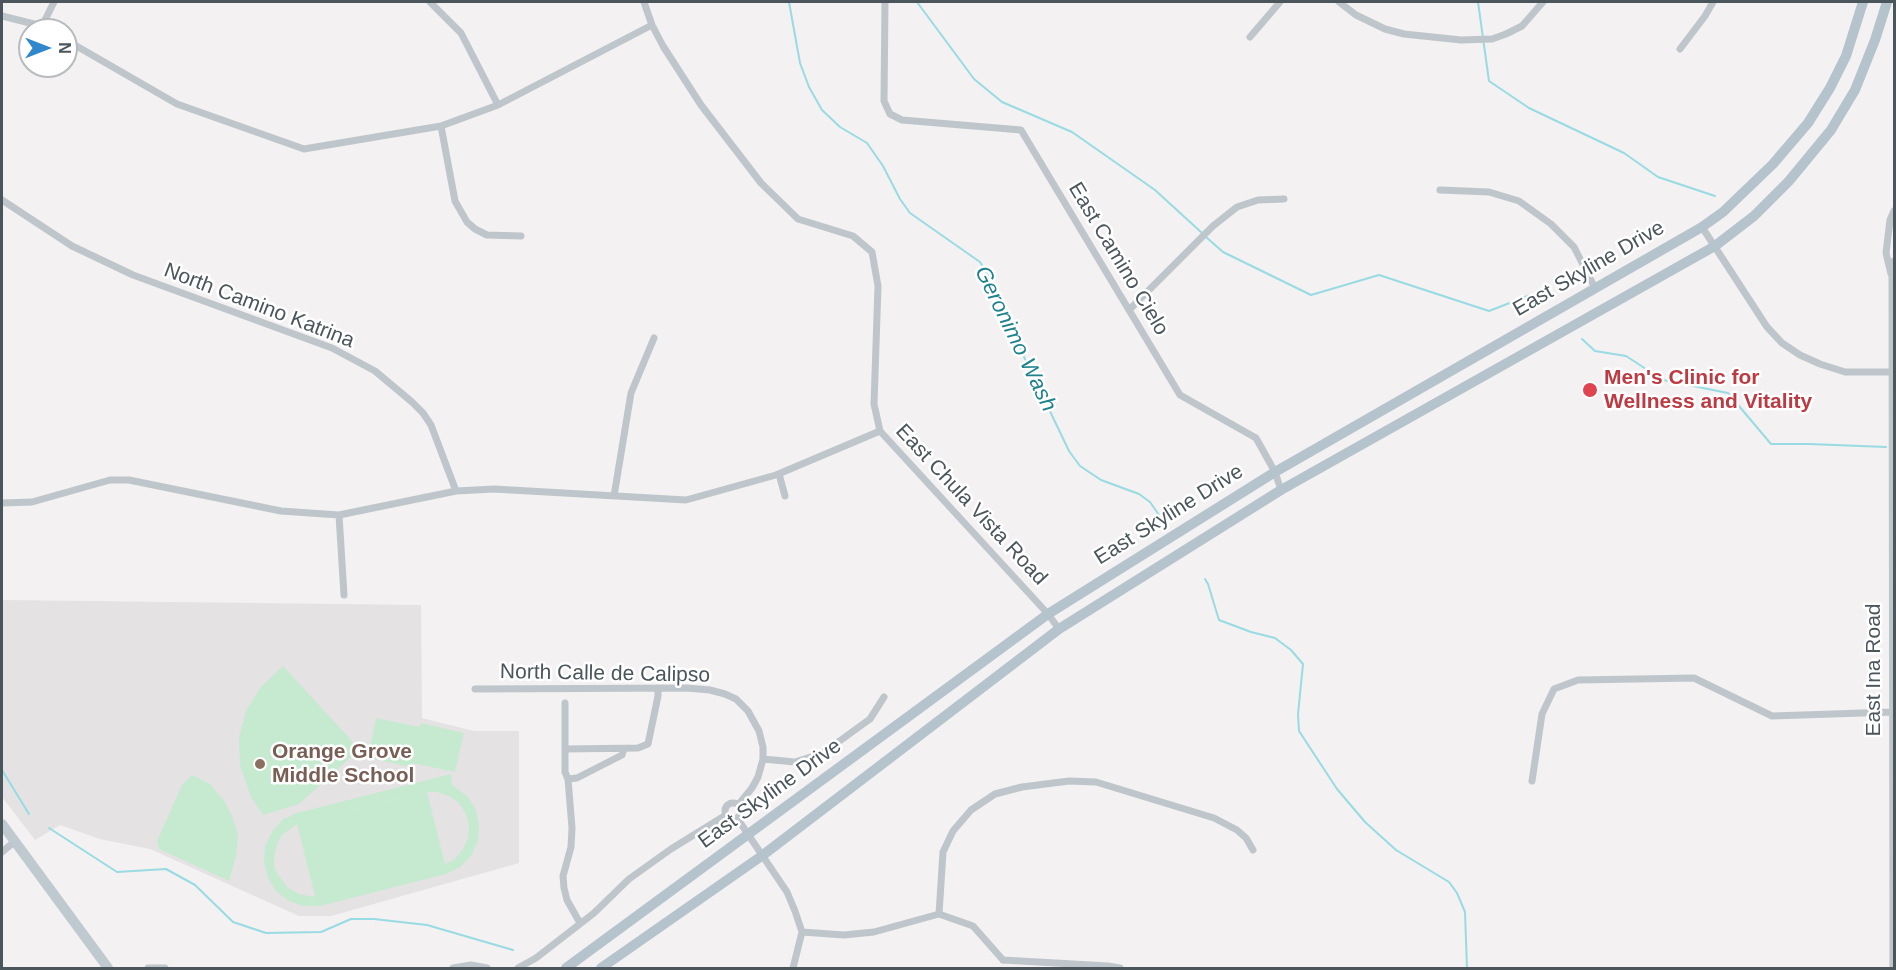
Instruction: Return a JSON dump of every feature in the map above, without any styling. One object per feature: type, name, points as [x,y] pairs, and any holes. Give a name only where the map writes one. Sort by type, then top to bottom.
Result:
[{"type":"main road","name":"East Skyline Drive","points":[[566,969],[1048,614],[1275,472],[1702,227],[1726,210],[1766,172],[1808,123],[1830,88],[1846,56],[1863,2]]},
{"type":"main road","name":"East Skyline Drive","points":[[601,969],[763,855],[1059,629],[1281,490],[1715,246],[1754,216],[1789,181],[1831,130],[1855,90],[1887,2]]},
{"type":"main road","points":[[2,824],[108,969]]},
{"type":"street","points":[[46,18],[54,2]]},
{"type":"street","points":[[430,2],[461,33],[498,105]]},
{"type":"street","points":[[78,47],[177,104],[304,149],[441,126],[498,105],[652,25],[644,2]]},
{"type":"street","name":"East Camino Cielo","points":[[885,2],[884,101],[890,114],[902,120],[1021,130],[1180,395],[1256,438],[1275,472],[1281,490]]},
{"type":"street","points":[[1250,37],[1280,2]]},
{"type":"street","points":[[1339,2],[1356,15],[1385,29],[1404,34],[1461,39],[1492,39],[1506,34],[1522,26],[1543,2]]},
{"type":"street","points":[[1680,49],[1713,2]]},
{"type":"street","points":[[2,16],[18,20]]},
{"type":"street","name":"East Chula Vista Road","points":[[652,25],[701,105],[761,183],[798,219],[853,236],[872,252],[878,286],[874,404],[880,431],[1048,614],[1059,629]]},
{"type":"street","points":[[441,126],[455,201],[467,222],[483,234],[520,236]]},
{"type":"street","points":[[1440,190],[1489,192],[1519,201],[1551,224],[1574,248],[1595,288]]},
{"type":"street","name":"North Camino Katrina","points":[[2,200],[72,246],[133,275],[332,348],[375,371],[423,413],[456,491]]},
{"type":"street","points":[[1129,310],[1213,226],[1237,207],[1258,200],[1284,200]]},
{"type":"street","points":[[1892,276],[1886,253],[1890,220],[1894,211]]},
{"type":"street","points":[[1702,227],[1767,327],[1782,343],[1800,355],[1845,372],[1893,372]]},
{"type":"street","points":[[1892,276],[1894,261]]},
{"type":"street","name":"East Ina Road","points":[[1892,276],[1893,969]]},
{"type":"street","points":[[614,496],[631,393],[654,338]]},
{"type":"street","points":[[2,503],[32,502],[110,480],[129,480],[281,511],[339,515],[456,491],[494,489],[686,500],[779,474],[880,431]]},
{"type":"street","points":[[779,474],[784,496]]},
{"type":"street","points":[[339,515],[344,595]]},
{"type":"street","points":[[1532,781],[1542,714],[1554,689],[1578,681],[1694,678],[1772,716],[1893,712]]},
{"type":"street","points":[[565,749],[624,749],[638,748],[648,744],[658,688]]},
{"type":"street","name":"North Calle de Calipso","points":[[476,689],[710,690],[736,699],[748,711],[759,731],[763,759]]},
{"type":"street","points":[[738,805],[759,777],[763,759],[795,762],[823,753],[870,719],[884,697]]},
{"type":"street","points":[[565,703],[565,772],[568,779],[572,828],[571,847],[563,876],[567,900],[580,923]]},
{"type":"street","points":[[568,779],[577,778],[622,755],[624,749]]},
{"type":"street","points":[[939,915],[943,852],[952,831],[971,810],[995,794],[1022,787],[1069,781],[1096,783],[1215,818],[1237,830],[1246,838],[1253,850]]},
{"type":"street","points":[[726,815],[727,806],[731,803],[738,805]]},
{"type":"street","points":[[737,818],[741,812],[738,805]]},
{"type":"street","points":[[726,815],[732,819],[737,818]]},
{"type":"street","points":[[518,969],[536,958],[594,913],[629,879],[671,849],[726,815]]},
{"type":"street","points":[[737,818],[787,892],[802,932],[793,969]]},
{"type":"street","points":[[2,852],[14,842]]},
{"type":"street","points":[[802,932],[844,935],[874,932],[939,915],[973,926],[1004,960],[1108,966],[1120,969]]},
{"type":"street","points":[[1002,969],[1004,960]]},
{"type":"street","points":[[453,969],[471,965],[487,969]]},
{"type":"street","points":[[148,969],[156,967],[165,969]]},
{"type":"shaded area","name":"Orange Grove Middle School","points":[[2,600],[421,605],[422,718],[474,731],[519,731],[519,863],[331,916],[299,916],[150,849],[100,839],[60,825],[35,840],[2,797]]},
{"type":"green space","points":[[283,666],[352,741],[352,756],[299,804],[263,815],[251,797],[240,765],[239,737],[246,711],[260,688]]},
{"type":"green space","points":[[376,718],[419,727],[421,723],[464,733],[455,772],[412,763],[411,767],[368,758]]},
{"type":"green space","points":[[451,774],[452,785],[468,797],[476,810],[479,826],[478,841],[471,856],[460,867],[446,874],[320,906],[304,906],[289,901],[276,891],[268,878],[264,862],[265,847],[272,832],[282,820],[297,813]],"holes":[[[427,792],[437,792],[459,803],[466,814],[469,825],[468,838],[463,849],[455,859],[445,864]],[[297,824],[314,897],[299,894],[287,887],[276,872],[275,852],[282,835]]]},
{"type":"green space","points":[[192,775],[210,784],[225,802],[233,818],[238,834],[236,856],[229,881],[159,849],[157,841],[182,785]]},
{"type":"waterway","name":"Geronimo Wash","points":[[789,2],[800,63],[809,87],[822,110],[840,127],[867,143],[910,213],[980,262],[992,282],[1025,359],[1069,451],[1080,466],[1101,480],[1139,494],[1150,502],[1161,518]]},
{"type":"waterway","points":[[917,2],[974,79],[1002,102],[1072,132],[1155,190],[1202,233]]},
{"type":"waterway","points":[[1478,2],[1489,81],[1529,108],[1624,153],[1658,177],[1715,196]]},
{"type":"waterway","points":[[1206,237],[1223,252],[1311,295],[1379,275],[1489,311],[1530,295],[1538,298]]},
{"type":"waterway","points":[[1582,339],[1595,351],[1626,356],[1663,380],[1728,393],[1771,444],[1886,447]]},
{"type":"waterway","name":"Geronimo Wash","points":[[1205,579],[1219,620],[1275,638],[1291,650],[1303,664],[1298,714],[1299,731],[1337,789],[1365,822],[1396,850],[1449,882],[1457,893],[1465,912],[1467,968]]},
{"type":"waterway","points":[[2,770],[29,814]]},
{"type":"waterway","points":[[49,828],[117,872],[166,869],[195,885],[233,922],[266,933],[321,932],[351,919],[374,919],[427,925],[513,950]]},
{"type":"place","name":"Men's Clinic for Wellness and Vitality","points":[[1590,390]]},
{"type":"place","name":"Orange Grove Middle School","points":[[260,764]]}]
